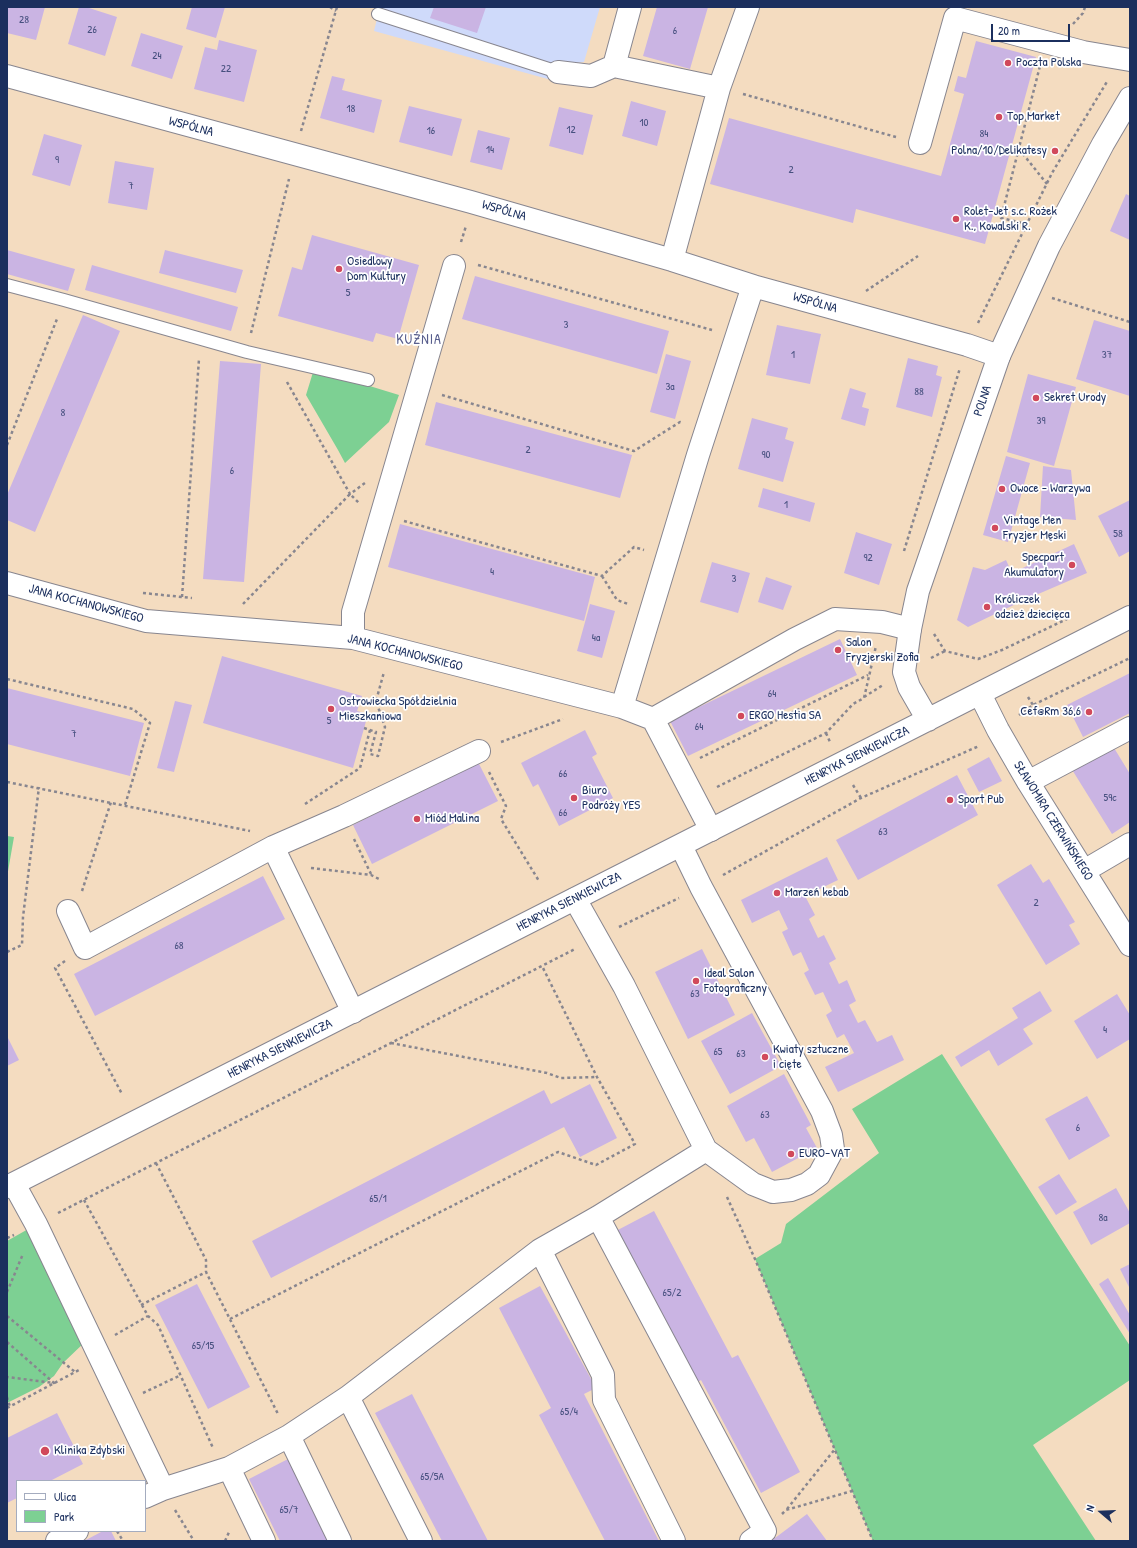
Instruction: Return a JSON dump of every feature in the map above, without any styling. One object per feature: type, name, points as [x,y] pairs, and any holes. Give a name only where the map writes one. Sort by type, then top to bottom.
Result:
[{"type":"street","points":[[614,66],[630,7]]},
{"type":"street","points":[[672,260],[719,88],[748,7]]},
{"type":"street","points":[[920,143],[955,18],[1083,52],[1130,60]]},
{"type":"street","points":[[558,72],[591,76],[614,66],[719,88]]},
{"type":"street","name":"WSPÓLNA","points":[[7,76],[471,202],[672,260],[752,286],[967,345],[999,356]]},
{"type":"street","name":"POLNA","points":[[928,720],[909,686],[904,672],[910,630],[918,591],[999,356],[1049,246],[1130,98]]},
{"type":"street","points":[[353,638],[353,612],[452,271]]},
{"type":"street","points":[[622,707],[706,430],[752,286]]},
{"type":"street","name":"JANA KOCHANOWSKIEGO","points":[[7,583],[146,621],[353,638],[622,707],[653,719]]},
{"type":"street","name":"HENRYKA SIENKIEWICZA","points":[[11,1186],[1130,617]]},
{"type":"street","points":[[711,830],[653,719],[795,639],[835,619],[882,622],[910,630]]},
{"type":"street","name":"SŁAWOMIRA CZERWIŃSKIEGO","points":[[980,694],[998,730],[1028,782],[1130,945]]},
{"type":"street","points":[[1028,782],[1130,728]]},
{"type":"street","points":[[68,911],[85,948],[273,847],[344,816],[479,751]]},
{"type":"street","points":[[1084,871],[1130,844]]},
{"type":"street","points":[[575,899],[624,986],[706,1150],[753,1184],[773,1192],[791,1190],[807,1184],[820,1175],[833,1149],[831,1134],[822,1111],[680,846]]},
{"type":"street","points":[[273,847],[353,1012]]},
{"type":"street","points":[[11,1186],[36,1224],[122,1404],[154,1493],[226,1469],[289,1436],[348,1397],[540,1250],[598,1217],[706,1150]]},
{"type":"street","points":[[598,1217],[758,1536]]},
{"type":"street","points":[[540,1250],[603,1375],[604,1400],[674,1541]]},
{"type":"street","points":[[348,1397],[421,1541]]},
{"type":"street","points":[[289,1436],[340,1541]]},
{"type":"street","points":[[226,1469],[264,1541]]},
{"type":"street","points":[[57,1541],[75,1532]]},
{"type":"lane","points":[[378,14],[558,72]]},
{"type":"lane","points":[[7,285],[200,339],[368,380]]},
{"type":"path","points":[[330,7],[336,11]]},
{"type":"path","points":[[1028,224],[1001,218],[1046,42]]},
{"type":"path","points":[[719,88],[920,143]]},
{"type":"path","points":[[1028,113],[1044,117]]},
{"type":"path","points":[[1019,149],[1047,184]]},
{"type":"path","points":[[452,271],[470,214],[471,202]]},
{"type":"path","points":[[860,295],[918,256]]},
{"type":"path","points":[[452,271],[469,263],[735,337]]},
{"type":"path","points":[[1046,296],[1130,322]]},
{"type":"path","points":[[7,445],[64,300]]},
{"type":"path","points":[[179,623],[200,339]]},
{"type":"path","points":[[274,358],[350,494]]},
{"type":"path","points":[[418,388],[634,451],[680,422],[706,430]]},
{"type":"path","points":[[220,627],[350,494],[368,480]]},
{"type":"path","points":[[381,515],[602,576],[616,600],[650,614]]},
{"type":"path","points":[[602,576],[634,546],[668,557]]},
{"type":"path","points":[[932,630],[945,651],[978,659],[1002,650],[1074,616]]},
{"type":"path","points":[[364,728],[376,732],[370,754],[378,756],[385,727],[376,701],[390,648]]},
{"type":"path","points":[[7,1238],[542,966],[701,887],[861,798],[986,743],[998,730],[1033,705],[1130,658]]},
{"type":"path","points":[[679,768],[869,675],[864,698],[853,704],[826,733],[695,798]]},
{"type":"path","points":[[7,678],[133,709],[150,723],[125,805]]},
{"type":"path","points":[[539,880],[501,819],[506,806],[479,751],[568,717]]},
{"type":"path","points":[[300,808],[360,768],[370,730]]},
{"type":"path","points":[[7,782],[111,802],[261,834],[273,847]]},
{"type":"path","points":[[7,952],[22,945],[23,917],[39,788]]},
{"type":"path","points":[[68,911],[81,895],[111,802]]},
{"type":"path","points":[[344,816],[371,875]]},
{"type":"path","points":[[310,868],[371,875],[381,880]]},
{"type":"path","points":[[85,948],[55,968],[122,1094]]},
{"type":"path","points":[[230,1319],[558,1152],[596,1165],[635,1144],[597,1077],[542,966]]},
{"type":"path","points":[[391,1043],[547,1073],[561,1078],[597,1077]]},
{"type":"path","points":[[156,1162],[206,1260],[206,1272],[289,1436]]},
{"type":"path","points":[[725,1194],[755,1259],[873,1541]]},
{"type":"path","points":[[84,1200],[141,1305],[148,1316],[158,1325],[226,1469]]},
{"type":"path","points":[[7,1292],[36,1224]]},
{"type":"path","points":[[141,1305],[206,1272]]},
{"type":"path","points":[[7,1316],[76,1372]]},
{"type":"path","points":[[7,1397],[8,1407],[76,1372],[98,1353],[148,1316]]},
{"type":"path","points":[[7,1342],[54,1383]]},
{"type":"path","points":[[122,1404],[181,1375]]},
{"type":"path","points":[[7,1376],[54,1383]]},
{"type":"path","points":[[758,1536],[786,1510],[835,1450]]},
{"type":"path","points":[[786,1510],[852,1491]]},
{"type":"path","points":[[154,1493],[194,1541]]},
{"type":"path","points":[[118,1532],[123,1541]]},
{"type":"shaded area","points":[[380,7],[600,7],[584,62],[560,65],[555,81],[374,31]]},
{"type":"green space","points":[[314,369],[399,395],[389,422],[345,463],[306,395]]},
{"type":"green space","points":[[7,836],[14,837],[7,877]]},
{"type":"green space","points":[[942,1054],[1130,1346],[1130,1380],[1033,1445],[1096,1541],[873,1541],[755,1259],[781,1243],[786,1224],[879,1153],[852,1109]]},
{"type":"green space","points":[[30,1228],[86,1341],[63,1363],[54,1376],[39,1387],[7,1403],[7,1241]]},
{"type":"building","points":[[7,7],[45,7],[36,40],[7,33]]},
{"type":"building","points":[[79,7],[86,7],[117,17],[105,56],[68,44]]},
{"type":"building","points":[[192,7],[225,7],[216,38],[186,29]]},
{"type":"building","points":[[434,7],[486,7],[477,33],[430,18]]},
{"type":"building","points":[[657,7],[708,7],[690,69],[643,56]]},
{"type":"building","points":[[141,33],[183,46],[172,79],[131,66]]},
{"type":"building","points":[[219,40],[257,50],[244,102],[194,89],[205,47],[217,50]]},
{"type":"building","points":[[976,41],[1036,57],[985,244],[856,209],[853,223],[710,184],[729,118],[941,176],[964,94],[954,91],[958,76],[966,78]]},
{"type":"building","points":[[332,76],[345,79],[342,90],[382,100],[374,133],[320,118]]},
{"type":"building","points":[[631,101],[666,111],[657,146],[622,136]]},
{"type":"building","points":[[409,106],[462,119],[452,156],[399,142]]},
{"type":"building","points":[[559,107],[593,115],[583,155],[549,146]]},
{"type":"building","points":[[478,130],[510,138],[502,170],[470,162]]},
{"type":"building","points":[[44,134],[82,145],[70,186],[32,175]]},
{"type":"building","points":[[115,161],[154,168],[147,210],[108,203]]},
{"type":"building","points":[[1126,194],[1130,196],[1130,240],[1110,231]]},
{"type":"building","points":[[312,235],[419,265],[398,339],[376,333],[373,342],[278,316],[292,267],[302,270]]},
{"type":"building","points":[[7,250],[75,269],[68,291],[7,274]]},
{"type":"building","points":[[165,250],[243,270],[236,293],[159,273]]},
{"type":"building","points":[[92,265],[238,307],[231,331],[85,290]]},
{"type":"building","points":[[475,276],[669,331],[657,374],[462,319]]},
{"type":"building","points":[[83,315],[120,331],[35,532],[7,520],[7,495]]},
{"type":"building","points":[[1094,320],[1130,331],[1130,396],[1076,379]]},
{"type":"building","points":[[777,325],[821,334],[810,384],[766,375]]},
{"type":"building","points":[[666,354],[691,361],[675,419],[650,412]]},
{"type":"building","points":[[908,358],[938,366],[936,375],[942,377],[932,417],[896,407]]},
{"type":"building","points":[[220,361],[261,364],[244,582],[203,579]]},
{"type":"building","points":[[1028,374],[1076,387],[1054,466],[1007,452]]},
{"type":"building","points":[[850,388],[866,393],[862,407],[869,409],[865,426],[841,419]]},
{"type":"building","points":[[436,402],[632,455],[620,498],[425,445]]},
{"type":"building","points":[[752,418],[788,428],[785,439],[794,442],[783,482],[738,469]]},
{"type":"building","points":[[1006,456],[1030,463],[1008,542],[983,535]]},
{"type":"building","points":[[1043,466],[1071,470],[1076,520],[1040,517]]},
{"type":"building","points":[[763,488],[815,503],[810,522],[758,507]]},
{"type":"building","points":[[1130,500],[1130,551],[1119,557],[1098,516]]},
{"type":"building","points":[[400,524],[595,577],[584,621],[388,567]]},
{"type":"building","points":[[856,532],[892,544],[879,585],[844,573]]},
{"type":"building","points":[[1074,544],[1087,573],[1022,601],[968,627],[957,620],[973,567],[985,570],[1006,560],[1012,573]]},
{"type":"building","points":[[712,562],[750,573],[738,613],[700,602]]},
{"type":"building","points":[[766,577],[792,586],[783,610],[758,602]]},
{"type":"building","points":[[590,604],[615,611],[602,658],[577,651]]},
{"type":"building","points":[[840,639],[857,675],[688,756],[670,721]]},
{"type":"building","points":[[222,656],[362,696],[357,711],[368,714],[353,768],[203,723]]},
{"type":"building","points":[[1130,673],[1130,713],[1083,737],[1067,705]]},
{"type":"building","points":[[7,688],[144,723],[130,776],[7,744]]},
{"type":"building","points":[[175,701],[192,705],[174,772],[157,768]]},
{"type":"building","points":[[585,730],[597,754],[592,757],[613,798],[559,826],[538,784],[533,787],[521,763]]},
{"type":"building","points":[[1111,743],[1130,774],[1130,822],[1112,834],[1071,768]]},
{"type":"building","points":[[989,757],[1002,781],[979,792],[967,769]]},
{"type":"building","points":[[478,762],[498,801],[372,864],[353,825]]},
{"type":"building","points":[[957,775],[978,815],[858,880],[836,840]]},
{"type":"building","points":[[827,857],[838,880],[805,896],[815,915],[809,919],[818,938],[824,935],[836,959],[829,963],[839,984],[847,980],[856,1001],[849,1005],[858,1023],[865,1020],[877,1042],[892,1035],[904,1060],[838,1092],[825,1067],[854,1053],[844,1034],[837,1038],[826,1015],[832,1011],[823,992],[815,995],[804,973],[809,970],[801,952],[793,956],[782,932],[788,929],[779,910],[752,923],[741,900]]},
{"type":"building","points":[[1031,864],[1043,883],[1049,879],[1075,922],[1069,925],[1080,944],[1046,965],[997,885]]},
{"type":"building","points":[[263,876],[285,919],[95,1016],[74,974]]},
{"type":"building","points":[[702,949],[735,1015],[688,1039],[655,972]]},
{"type":"building","points":[[1040,991],[1052,1011],[1023,1029],[1033,1044],[998,1066],[989,1050],[961,1067],[955,1057],[1018,1018],[1012,1008]]},
{"type":"building","points":[[1117,994],[1130,1015],[1130,1039],[1097,1059],[1074,1021]]},
{"type":"building","points":[[752,1013],[781,1066],[730,1094],[701,1041]]},
{"type":"building","points":[[7,1036],[19,1060],[7,1066]]},
{"type":"building","points":[[784,1074],[811,1125],[806,1128],[817,1148],[772,1172],[754,1138],[746,1142],[727,1106]]},
{"type":"building","points":[[590,1084],[617,1138],[580,1157],[564,1127],[271,1278],[252,1241],[544,1090],[551,1104]]},
{"type":"building","points":[[1087,1096],[1110,1136],[1069,1160],[1045,1119]]},
{"type":"building","points":[[1059,1174],[1077,1202],[1056,1215],[1038,1187]]},
{"type":"building","points":[[1116,1188],[1130,1213],[1130,1223],[1091,1245],[1073,1212]]},
{"type":"building","points":[[654,1211],[732,1358],[738,1355],[800,1472],[761,1493],[701,1380],[695,1384],[614,1232]]},
{"type":"building","points":[[1130,1264],[1130,1289],[1120,1269]]},
{"type":"building","points":[[1108,1278],[1130,1315],[1130,1334],[1099,1284]]},
{"type":"building","points":[[197,1284],[250,1387],[208,1409],[155,1305]]},
{"type":"building","points":[[540,1286],[596,1388],[584,1394],[659,1541],[605,1541],[539,1415],[551,1408],[499,1308]]},
{"type":"building","points":[[412,1394],[488,1541],[442,1541],[375,1413]]},
{"type":"building","points":[[57,1413],[83,1464],[52,1480],[16,1480],[16,1498],[7,1503],[7,1438]]},
{"type":"building","points":[[288,1459],[329,1541],[280,1541],[249,1479]]},
{"type":"building","points":[[807,1514],[827,1541],[771,1541]]},
{"type":"building","points":[[101,1532],[112,1532],[116,1541],[84,1541]]},
{"type":"place","name":"Poczta Polska","points":[[1008,63]]},
{"type":"place","name":"Top Market","points":[[999,117]]},
{"type":"place","name":"Polna/10/Delikatesy","points":[[1055,151]]},
{"type":"place","name":"Rolet-Jet s.c. Rożek K., Kowalski R.","points":[[956,219]]},
{"type":"place","name":"Osiedlowy Dom Kultury","points":[[339,269]]},
{"type":"place","name":"Sekret Urody","points":[[1036,398]]},
{"type":"place","name":"Owoce - Warzywa","points":[[1002,489]]},
{"type":"place","name":"Vintage Men Fryzjer Męski","points":[[995,528]]},
{"type":"place","name":"Specpart Akumulatory","points":[[1072,565]]},
{"type":"place","name":"Króliczek odzież dziecięca","points":[[987,607]]},
{"type":"place","name":"Salon Fryzjerski Zofia","points":[[838,650]]},
{"type":"place","name":"Ostrowiecka Spółdzielnia Mieszkaniowa","points":[[331,709]]},
{"type":"place","name":"Cef@Rm 36,6","points":[[1089,712]]},
{"type":"place","name":"ERGO Hestia SA","points":[[741,716]]},
{"type":"place","name":"Biuro Podróży YES","points":[[574,798]]},
{"type":"place","name":"Sport Pub","points":[[950,800]]},
{"type":"place","name":"Miód Malina","points":[[417,819]]},
{"type":"place","name":"Marzeń kebab","points":[[777,893]]},
{"type":"place","name":"Ideal Salon Fotograficzny","points":[[696,981]]},
{"type":"place","name":"Kwiaty sztuczne i cięte","points":[[765,1057]]},
{"type":"place","name":"EURO-VAT","points":[[791,1154]]},
{"type":"place","name":"Klinika Zdybski","points":[[45,1451]]},
{"type":"district","name":"KUŹNIA","points":[[419,340]]}]
